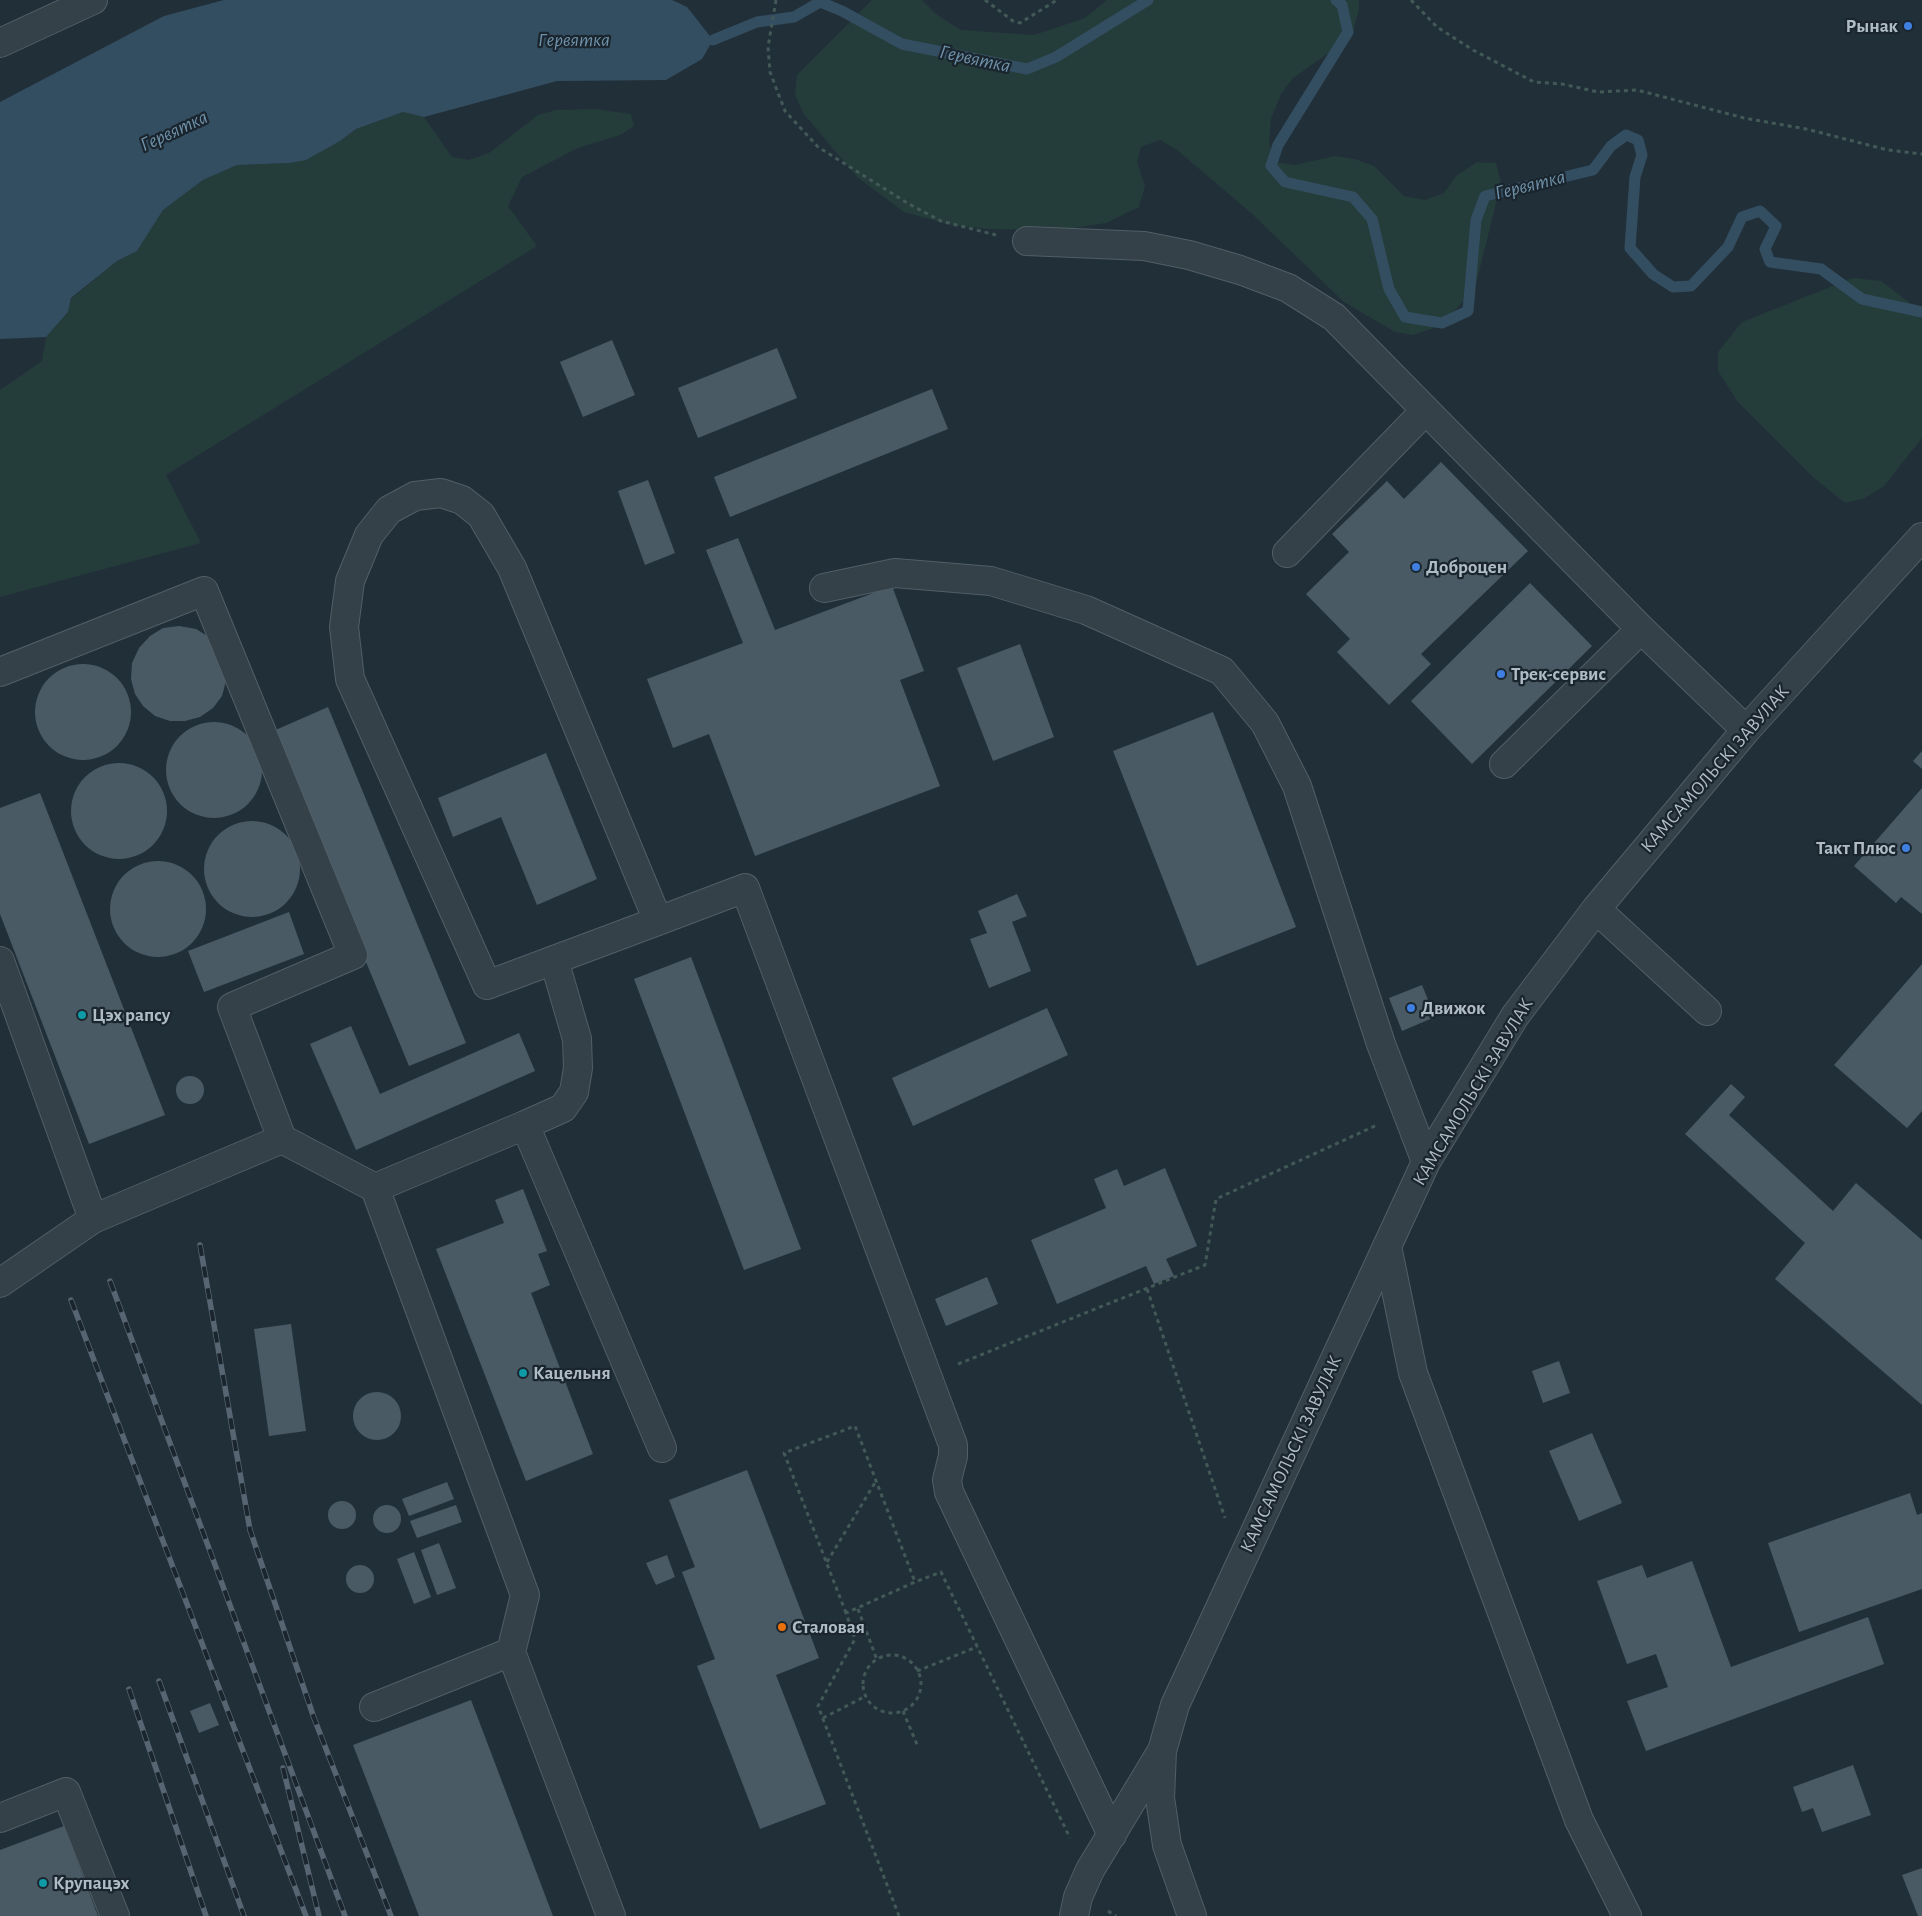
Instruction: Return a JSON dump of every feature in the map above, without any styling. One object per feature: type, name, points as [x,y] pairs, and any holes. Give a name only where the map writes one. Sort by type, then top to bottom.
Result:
[{"type":"street","points":[[0,43],[93,0]]},
{"type":"street","points":[[1027,241],[1144,246],[1190,255],[1288,288],[1334,317],[1641,629],[1746,730]]},
{"type":"street","points":[[1287,553],[1425,411]]},
{"type":"street","points":[[658,922],[512,568],[481,515],[462,500],[441,493],[415,496],[390,510],[369,535],[350,581],[344,627],[350,679],[487,985],[658,922],[745,888],[953,1445],[953,1456],[947,1480],[949,1492],[1112,1835]]},
{"type":"street","name":"КАМСАМОЛЬСКІ ЗАВУЛАК","points":[[1192,1916],[1167,1845],[1160,1798],[1162,1750],[1176,1705],[1426,1162],[1515,1016],[1596,909],[1746,730],[1922,537]]},
{"type":"street","points":[[824,588],[896,573],[991,581],[1086,610],[1222,672],[1265,723],[1297,786],[1382,1044],[1426,1162]]},
{"type":"street","points":[[0,672],[204,591],[353,954],[232,1007],[282,1139],[375,1188],[525,1595],[511,1652],[611,1916]]},
{"type":"street","points":[[1504,764],[1641,629]]},
{"type":"street","points":[[1596,909],[1707,1011]]},
{"type":"street","points":[[375,1188],[563,1108],[574,1092],[578,1068],[577,1039],[554,960]]},
{"type":"street","points":[[0,961],[93,1218]]},
{"type":"street","points":[[525,1125],[662,1448]]},
{"type":"street","points":[[0,1283],[93,1218],[282,1139]]},
{"type":"street","points":[[1387,1246],[1413,1373],[1579,1820],[1627,1916]]},
{"type":"street","points":[[374,1707],[511,1652]]},
{"type":"street","points":[[1074,1916],[1078,1897],[1088,1876],[1162,1750]]},
{"type":"street","points":[[0,1818],[66,1792],[115,1916]]},
{"type":"path","points":[[776,0],[768,47],[770,72],[785,111],[818,148],[909,204],[941,221],[976,232],[1027,241]]},
{"type":"path","points":[[985,0],[1013,21],[1020,23],[1057,0]]},
{"type":"path","points":[[1411,0],[1438,27],[1473,50],[1534,82],[1562,84],[1598,92],[1637,90],[1744,118],[1806,129],[1888,150],[1922,154]]},
{"type":"path","points":[[927,1376],[1206,1265],[1216,1198],[1407,1112]]},
{"type":"path","points":[[1147,1289],[1240,1564]]},
{"type":"path","points":[[899,1916],[818,1706],[855,1639],[784,1453],[855,1426],[915,1582]]},
{"type":"path","points":[[827,1563],[876,1481]]},
{"type":"path","points":[[846,1613],[941,1572],[1104,1909],[1116,1916]]},
{"type":"path","points":[[858,1608],[877,1660]]},
{"type":"path","points":[[917,1671],[977,1648]]},
{"type":"path","points":[[895,1655],[912,1663],[917,1671],[920,1689],[911,1706],[894,1713],[884,1712],[869,1702],[863,1684],[869,1666],[877,1660],[885,1656],[895,1655]]},
{"type":"path","points":[[823,1718],[866,1696]]},
{"type":"path","points":[[903,1710],[918,1747]]},
{"type":"green space","points":[[872,0],[922,0],[936,14],[961,30],[1034,35],[1085,18],[1107,0],[1359,0],[1359,9],[1354,28],[1343,43],[1293,78],[1281,94],[1271,119],[1269,143],[1275,162],[1294,165],[1335,156],[1355,159],[1374,166],[1404,196],[1425,200],[1444,193],[1456,176],[1477,162],[1496,163],[1501,183],[1475,288],[1448,318],[1431,329],[1413,335],[1395,332],[1344,302],[1251,213],[1177,150],[1160,140],[1141,147],[1137,162],[1145,186],[1139,207],[1106,223],[1060,230],[987,229],[947,224],[904,212],[857,177],[803,113],[795,94],[797,75]]},
{"type":"green space","points":[[595,109],[631,114],[634,126],[620,135],[578,148],[522,177],[508,206],[537,246],[166,475],[201,543],[0,597],[0,390],[42,361],[46,337],[68,312],[71,299],[117,261],[137,251],[163,210],[203,180],[237,165],[290,163],[340,141],[356,129],[403,112],[424,117],[452,157],[469,160],[489,153],[538,115],[556,110]]},
{"type":"green space","points":[[1853,278],[1881,281],[1922,312],[1922,438],[1884,486],[1865,498],[1845,503],[1814,478],[1738,402],[1718,371],[1718,352],[1742,322]]},
{"type":"water","points":[[224,0],[672,0],[687,7],[713,40],[702,59],[666,80],[557,81],[424,117],[403,112],[356,129],[340,141],[306,160],[290,163],[237,165],[203,180],[163,210],[137,251],[117,261],[71,298],[68,312],[46,337],[0,339],[0,102],[164,16]]},
{"type":"building","points":[[612,340],[635,395],[583,417],[560,362]]},
{"type":"building","points":[[777,348],[797,398],[698,438],[678,388]]},
{"type":"building","points":[[932,389],[948,429],[730,517],[714,477]]},
{"type":"building","points":[[1441,462],[1528,551],[1421,654],[1431,664],[1389,705],[1337,652],[1350,639],[1306,594],[1349,552],[1332,534],[1387,481],[1404,499]]},
{"type":"building","points":[[648,480],[675,553],[645,565],[618,491]]},
{"type":"building","points":[[738,538],[775,630],[892,586],[924,671],[900,680],[940,786],[755,856],[709,734],[673,748],[647,679],[743,643],[706,550]]},
{"type":"building","points":[[1530,583],[1592,646],[1472,764],[1411,701]]},
{"type":"building","points":[[179,626],[196,629],[209,637],[226,681],[222,696],[213,708],[200,717],[185,721],[170,721],[155,716],[143,706],[135,694],[131,679],[132,663],[139,648],[150,636],[163,628]]},
{"type":"building","points":[[1020,644],[1054,737],[993,761],[957,668]]},
{"type":"building","points":[[83,664],[101,668],[117,678],[127,694],[131,712],[127,730],[117,746],[101,756],[83,760],[65,756],[49,746],[39,730],[35,712],[39,694],[49,678],[65,668]]},
{"type":"building","points":[[328,707],[466,1043],[409,1066],[271,732]]},
{"type":"building","points":[[1213,712],[1296,927],[1197,966],[1113,751]]},
{"type":"building","points":[[214,722],[232,726],[248,736],[258,752],[262,770],[258,788],[248,804],[232,814],[214,818],[196,814],[180,804],[170,788],[166,770],[170,752],[180,736],[196,726]]},
{"type":"building","points":[[1922,751],[1922,769],[1913,761]]},
{"type":"building","points":[[546,753],[597,879],[537,905],[501,817],[453,837],[438,798]]},
{"type":"building","points":[[119,763],[137,767],[153,777],[163,793],[167,811],[163,829],[153,845],[137,855],[119,859],[101,855],[85,845],[75,829],[71,811],[75,793],[85,777],[101,767]]},
{"type":"building","points":[[1922,788],[1922,914],[1901,897],[1896,903],[1854,866]]},
{"type":"building","name":"Цэх рапсу","points":[[40,793],[165,1115],[89,1144],[0,914],[0,808]]},
{"type":"building","points":[[252,821],[270,825],[286,835],[296,851],[300,869],[296,887],[286,903],[270,913],[252,917],[234,913],[218,903],[208,887],[204,869],[208,851],[218,835],[234,825]]},
{"type":"building","points":[[158,861],[176,865],[192,875],[202,891],[206,909],[202,927],[192,943],[176,953],[158,957],[140,953],[124,943],[114,927],[110,909],[114,891],[124,875],[140,865]]},
{"type":"building","points":[[1017,894],[1027,916],[1012,922],[1031,971],[989,988],[970,939],[987,933],[978,911]]},
{"type":"building","points":[[289,912],[304,954],[204,992],[188,951]]},
{"type":"building","points":[[691,957],[801,1249],[744,1270],[634,979]]},
{"type":"building","points":[[1922,964],[1922,1111],[1907,1128],[1834,1065]]},
{"type":"building","points":[[1422,985],[1435,1017],[1402,1031],[1389,998]]},
{"type":"building","points":[[1047,1008],[1068,1055],[913,1126],[892,1078]]},
{"type":"building","points":[[351,1026],[380,1094],[519,1033],[535,1071],[356,1150],[310,1044]]},
{"type":"building","points":[[190,1076],[200,1080],[204,1090],[200,1100],[190,1104],[180,1100],[176,1090],[180,1080]]},
{"type":"building","points":[[1731,1084],[1745,1097],[1729,1115],[1833,1211],[1856,1183],[1922,1240],[1922,1405],[1775,1279],[1805,1243],[1685,1134]]},
{"type":"building","points":[[1165,1168],[1197,1246],[1166,1259],[1174,1276],[1154,1284],[1146,1266],[1057,1304],[1031,1240],[1106,1208],[1094,1179],[1117,1169],[1124,1186]]},
{"type":"building","name":"Кацельня","points":[[523,1189],[547,1251],[538,1254],[550,1285],[531,1293],[593,1454],[526,1481],[436,1249],[504,1223],[495,1200]]},
{"type":"building","points":[[987,1277],[998,1304],[946,1326],[935,1299]]},
{"type":"building","points":[[291,1324],[306,1431],[269,1436],[254,1329]]},
{"type":"building","points":[[1559,1361],[1570,1393],[1543,1403],[1532,1371]]},
{"type":"building","points":[[377,1392],[386,1394],[394,1399],[399,1407],[401,1416],[399,1425],[394,1433],[386,1438],[377,1440],[368,1438],[360,1433],[355,1425],[353,1416],[355,1407],[360,1399],[368,1394]]},
{"type":"building","points":[[1592,1433],[1622,1503],[1579,1521],[1549,1451]]},
{"type":"building","points":[[747,1470],[819,1658],[776,1675],[826,1804],[760,1829],[697,1666],[715,1659],[682,1572],[695,1567],[669,1500]]},
{"type":"building","points":[[447,1482],[454,1499],[409,1516],[402,1499]]},
{"type":"building","points":[[1910,1493],[1917,1515],[1922,1513],[1922,1589],[1799,1632],[1768,1543]]},
{"type":"building","points":[[342,1501],[352,1505],[356,1515],[352,1525],[342,1529],[332,1525],[328,1515],[332,1505]]},
{"type":"building","points":[[387,1505],[397,1509],[401,1519],[397,1529],[387,1533],[377,1529],[373,1519],[377,1509]]},
{"type":"building","points":[[456,1505],[462,1522],[417,1538],[410,1521]]},
{"type":"building","points":[[439,1543],[456,1588],[437,1595],[421,1550]]},
{"type":"building","points":[[414,1552],[431,1597],[414,1604],[397,1559]]},
{"type":"building","points":[[667,1555],[675,1577],[656,1585],[646,1563]]},
{"type":"building","points":[[1692,1561],[1731,1667],[1868,1617],[1884,1664],[1646,1751],[1627,1701],[1668,1687],[1656,1654],[1627,1664],[1597,1581],[1642,1565],[1647,1578]]},
{"type":"building","points":[[360,1565],[370,1569],[374,1579],[370,1589],[360,1593],[350,1589],[346,1579],[350,1569]]},
{"type":"building","points":[[471,1700],[553,1916],[419,1916],[353,1745]]},
{"type":"building","points":[[210,1703],[219,1725],[199,1733],[190,1711]]},
{"type":"building","points":[[1853,1765],[1871,1815],[1822,1832],[1813,1808],[1802,1812],[1793,1787]]},
{"type":"building","name":"Крупацэх","points":[[64,1826],[98,1916],[0,1916],[0,1850]]},
{"type":"building","points":[[1922,1868],[1922,1916],[1918,1916],[1902,1875]]},
{"type":"waterway","name":"Гервятка","points":[[713,40],[757,22],[794,17],[820,2],[842,11],[902,44],[1027,69],[1056,57],[1148,0]]},
{"type":"waterway","name":"Гервятка","points":[[1336,0],[1342,5],[1348,32],[1278,145],[1271,166],[1285,182],[1353,197],[1372,219],[1389,289],[1405,317],[1442,323],[1468,311],[1476,220],[1485,196],[1593,170],[1611,146],[1626,135],[1638,140],[1642,155],[1635,177],[1630,248],[1653,274],[1673,287],[1691,286],[1728,247],[1742,217],[1760,211],[1776,226],[1765,249],[1770,262],[1821,269],[1862,299],[1922,312]]},
{"type":"railway","points":[[200,1245],[250,1530],[314,1718],[391,1916]]},
{"type":"railway","points":[[110,1281],[345,1916]]},
{"type":"railway","points":[[71,1300],[306,1916]]},
{"type":"railway","points":[[159,1681],[244,1916]]},
{"type":"railway","points":[[129,1689],[206,1916]]},
{"type":"railway","points":[[283,1768],[319,1916]]},
{"type":"place","name":"Рынак","points":[[1908,26]]},
{"type":"place","name":"Доброцен","points":[[1416,567]]},
{"type":"place","name":"Трек-сервис","points":[[1501,674]]},
{"type":"place","name":"Такт Плюс","points":[[1906,848]]},
{"type":"place","name":"Движок","points":[[1411,1008]]},
{"type":"place","name":"Цэх рапсу","points":[[82,1015]]},
{"type":"place","name":"Кацельня","points":[[523,1373]]},
{"type":"place","name":"Сталовая","points":[[782,1627]]},
{"type":"place","name":"Крупацэх","points":[[43,1883]]}]
